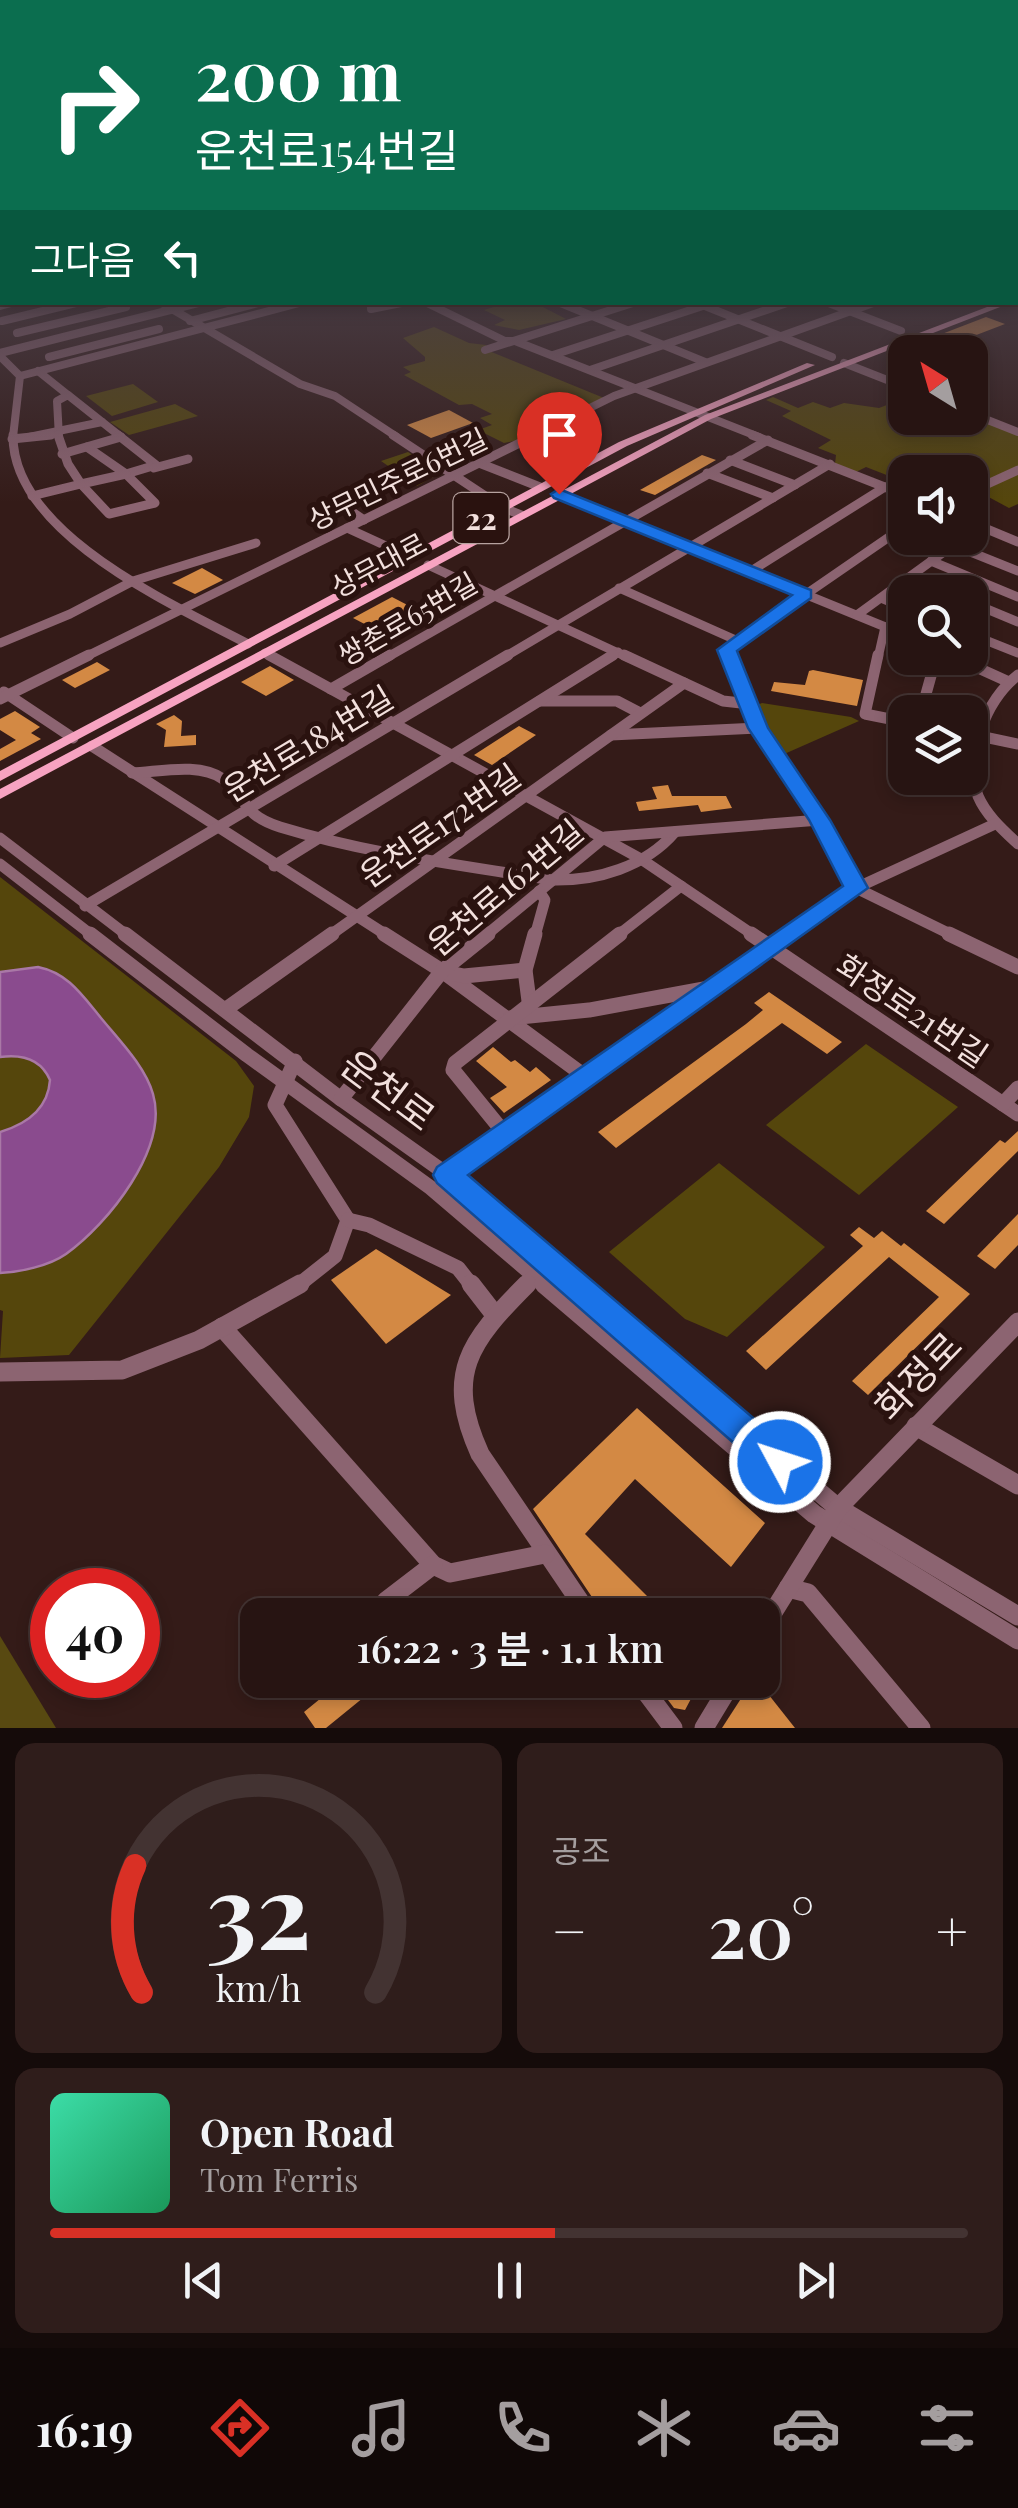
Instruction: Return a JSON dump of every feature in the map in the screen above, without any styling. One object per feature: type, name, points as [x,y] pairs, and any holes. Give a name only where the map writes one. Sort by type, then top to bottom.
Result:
[{"type":"main road","name":"상무대로","points":[[0,795],[708,417],[880,342]]},
{"type":"main road","name":"상무대로","points":[[0,777],[540,487],[694,412],[892,342]]},
{"type":"street","points":[[29,342],[60,366]]},
{"type":"street","points":[[20,376],[0,355],[47,342]]},
{"type":"street","points":[[49,357],[109,342]]},
{"type":"street","points":[[20,376],[150,342]]},
{"type":"street","points":[[226,342],[300,384],[329,394],[502,507],[521,515]]},
{"type":"street","points":[[484,350],[513,342]]},
{"type":"street","points":[[517,342],[888,487]]},
{"type":"street","points":[[553,356],[596,342]]},
{"type":"street","points":[[656,342],[705,362]]},
{"type":"street","points":[[590,370],[674,342]]},
{"type":"street","name":"상무민주로6번길","points":[[3,695],[632,388],[764,342]]},
{"type":"street","points":[[794,342],[888,380]]},
{"type":"street","points":[[38,371],[151,458],[154,468]]},
{"type":"street","points":[[20,376],[12,439],[14,456],[32,496],[96,556],[248,644]]},
{"type":"street","points":[[68,396],[57,401],[57,434],[62,454],[81,484],[109,514],[155,503],[87,447]]},
{"type":"street","points":[[340,414],[354,409]]},
{"type":"street","points":[[988,420],[1018,432]]},
{"type":"street","points":[[12,439],[57,434],[102,422]]},
{"type":"street","points":[[62,454],[122,437]]},
{"type":"street","name":"쌍촌로65번길","points":[[331,689],[768,440]]},
{"type":"street","points":[[32,496],[188,460]]},
{"type":"street","points":[[730,460],[795,484]]},
{"type":"street","points":[[479,463],[540,487]]},
{"type":"street","name":"운천로184번길","points":[[84,906],[830,464]]},
{"type":"street","points":[[988,484],[1018,470]]},
{"type":"street","points":[[707,473],[773,498]]},
{"type":"street","points":[[751,571],[885,486]]},
{"type":"street","points":[[559,494],[888,628]]},
{"type":"street","points":[[348,509],[364,520]]},
{"type":"street","points":[[347,528],[410,557]]},
{"type":"street","points":[[988,532],[1018,542]]},
{"type":"street","points":[[888,538],[727,650],[758,728],[820,820],[856,888],[1018,966]]},
{"type":"street","points":[[0,643],[70,614],[133,580],[256,542]]},
{"type":"street","points":[[913,575],[939,555]]},
{"type":"street","points":[[975,555],[1018,572]]},
{"type":"street","points":[[931,561],[1018,597]]},
{"type":"street","points":[[428,566],[731,704],[750,704]]},
{"type":"street","points":[[618,588],[738,641]]},
{"type":"street","points":[[857,615],[888,593]]},
{"type":"street","points":[[881,598],[888,601]]},
{"type":"street","points":[[988,610],[1018,622]]},
{"type":"street","points":[[885,627],[865,714],[888,719]]},
{"type":"street","points":[[988,642],[1018,654]]},
{"type":"street","points":[[274,866],[618,652]]},
{"type":"street","name":"화정로21번길","points":[[264,653],[641,859],[1018,1114]]},
{"type":"street","points":[[988,669],[1013,678],[988,705]]},
{"type":"street","name":"운천로172번길","points":[[226,1009],[684,683]]},
{"type":"street","points":[[3,695],[73,738]]},
{"type":"street","points":[[540,700],[617,701],[640,713]]},
{"type":"street","points":[[610,735],[758,728]]},
{"type":"street","points":[[988,738],[1018,744]]},
{"type":"street","points":[[92,746],[354,918],[442,971],[586,1077]]},
{"type":"street","points":[[132,773],[208,772],[224,778],[246,810],[294,831],[434,862],[575,883],[641,859],[676,832]]},
{"type":"street","points":[[978,795],[995,824],[1018,844]]},
{"type":"street","name":"운천로162번길","points":[[341,1099],[442,971],[605,837],[820,820]]},
{"type":"street","points":[[448,1175],[856,888],[995,824]]},
{"type":"street","name":"운천로","points":[[0,838],[84,906],[448,1175],[833,1515],[1018,1640]]},
{"type":"street","name":"운천로","points":[[0,864],[431,1188],[784,1490],[1018,1616]]},
{"type":"street","points":[[505,1134],[454,1070],[462,1056],[680,886]]},
{"type":"street","points":[[528,1002],[525,970],[546,900],[539,891]]},
{"type":"street","points":[[442,971],[464,976],[525,970]]},
{"type":"street","points":[[508,1018],[588,1010],[714,987]]},
{"type":"street","points":[[0,1372],[95,1374],[125,1370],[222,1327],[330,1262],[343,1244],[348,1220],[275,1105],[295,1061]]},
{"type":"street","name":"화정로21번길","points":[[1003,1104],[1018,1088]]},
{"type":"street","points":[[348,1220],[370,1225],[458,1268],[495,1315]]},
{"type":"street","points":[[534,1276],[474,1342],[465,1361],[460,1391],[472,1439],[577,1598]]},
{"type":"street","name":"화정로","points":[[780,1601],[833,1515],[1018,1322]]},
{"type":"street","points":[[222,1327],[433,1566],[450,1573],[545,1554]]},
{"type":"street","points":[[916,1426],[1018,1485]]},
{"type":"street","points":[[391,1598],[433,1566]]},
{"type":"street","points":[[788,1588],[808,1593],[921,1728]]},
{"type":"street","points":[[650,1698],[672,1728]]},
{"type":"street","points":[[704,1728],[722,1698]]},
{"type":"shaded area","points":[[407,342],[486,345],[489,351],[604,398],[523,439],[504,443],[478,430],[492,425],[480,418],[492,414],[472,404],[459,405],[404,375],[411,372],[403,367],[425,361]]},
{"type":"shaded area","points":[[133,384],[158,402],[112,416],[86,396]]},
{"type":"shaded area","points":[[773,397],[798,408],[813,402],[830,408],[844,403],[879,408],[888,405],[888,435],[988,435],[988,421],[1018,433],[1018,504],[1009,508],[988,497],[988,455],[888,455],[888,476],[866,467],[856,472],[835,464],[836,455],[818,448],[831,440],[782,416],[791,411],[766,400]]},
{"type":"shaded area","points":[[175,404],[198,416],[129,435],[110,422]]},
{"type":"shaded area","points":[[408,452],[440,473],[417,486],[381,461]]},
{"type":"shaded area","points":[[762,703],[859,721],[782,755],[763,730],[755,706]]},
{"type":"shaded area","points":[[0,877],[236,1061],[254,1086],[249,1117],[219,1167],[69,1355],[0,1358]]},
{"type":"shaded area","points":[[38,967],[58,974],[74,986],[131,1054],[149,1084],[156,1115],[144,1160],[100,1224],[59,1258],[34,1268],[0,1273],[0,1132],[34,1114],[45,1099],[50,1080],[30,1060],[0,1057],[0,972]]},
{"type":"shaded area","points":[[866,1044],[958,1107],[859,1195],[766,1125]]},
{"type":"shaded area","points":[[719,1163],[825,1247],[727,1337],[685,1319],[609,1252]]},
{"type":"shaded area","points":[[0,1636],[30,1685],[30,1698],[38,1698],[56,1728],[0,1728]]},
{"type":"building","points":[[449,410],[473,423],[431,438],[407,425]]},
{"type":"building","points":[[702,455],[716,460],[655,495],[640,490]]},
{"type":"building","points":[[202,568],[223,580],[195,594],[172,583]]},
{"type":"building","points":[[392,597],[419,611],[380,632],[353,618]]},
{"type":"building","points":[[97,662],[110,670],[75,688],[62,680]]},
{"type":"building","points":[[270,666],[294,680],[266,696],[241,682]]},
{"type":"building","points":[[809,671],[863,680],[857,706],[771,691],[774,682],[805,685]]},
{"type":"building","points":[[15,711],[40,727],[31,733],[41,739],[0,761],[0,749],[16,740],[0,730],[0,719]]},
{"type":"building","points":[[174,715],[182,721],[181,736],[196,735],[196,745],[164,747],[166,730],[156,724]]},
{"type":"building","points":[[519,726],[536,735],[492,765],[474,755]]},
{"type":"building","points":[[668,785],[672,796],[726,796],[732,808],[701,812],[698,805],[639,811],[636,802],[657,799],[652,787]]},
{"type":"building","points":[[769,992],[842,1042],[827,1054],[782,1023],[616,1148],[598,1132],[746,1024],[763,1010],[754,1003]]},
{"type":"building","points":[[493,1047],[511,1062],[515,1060],[530,1072],[536,1067],[551,1080],[504,1113],[490,1098],[507,1087],[476,1061]]},
{"type":"building","points":[[1018,1131],[1018,1151],[944,1224],[926,1211],[1000,1140],[1005,1143]]},
{"type":"building","points":[[1018,1214],[1018,1245],[995,1269],[977,1256]]},
{"type":"building","points":[[859,1227],[874,1238],[882,1231],[901,1246],[904,1243],[970,1294],[868,1395],[852,1381],[939,1297],[889,1257],[766,1370],[746,1351],[863,1246],[850,1235]]},
{"type":"building","points":[[376,1249],[451,1295],[386,1344],[331,1280]]},
{"type":"building","points":[[637,1408],[765,1523],[731,1567],[635,1479],[585,1534],[649,1598],[593,1598],[533,1509]]},
{"type":"building","points":[[321,1698],[363,1698],[326,1728],[315,1728],[304,1712]]},
{"type":"building","points":[[666,1698],[691,1698],[685,1710],[674,1708]]},
{"type":"building","points":[[741,1698],[771,1698],[795,1728],[722,1728]]},
{"type":"route","points":[[559,494],[805,594],[727,650],[758,728],[820,820],[856,888],[448,1175],[780,1462]]}]
